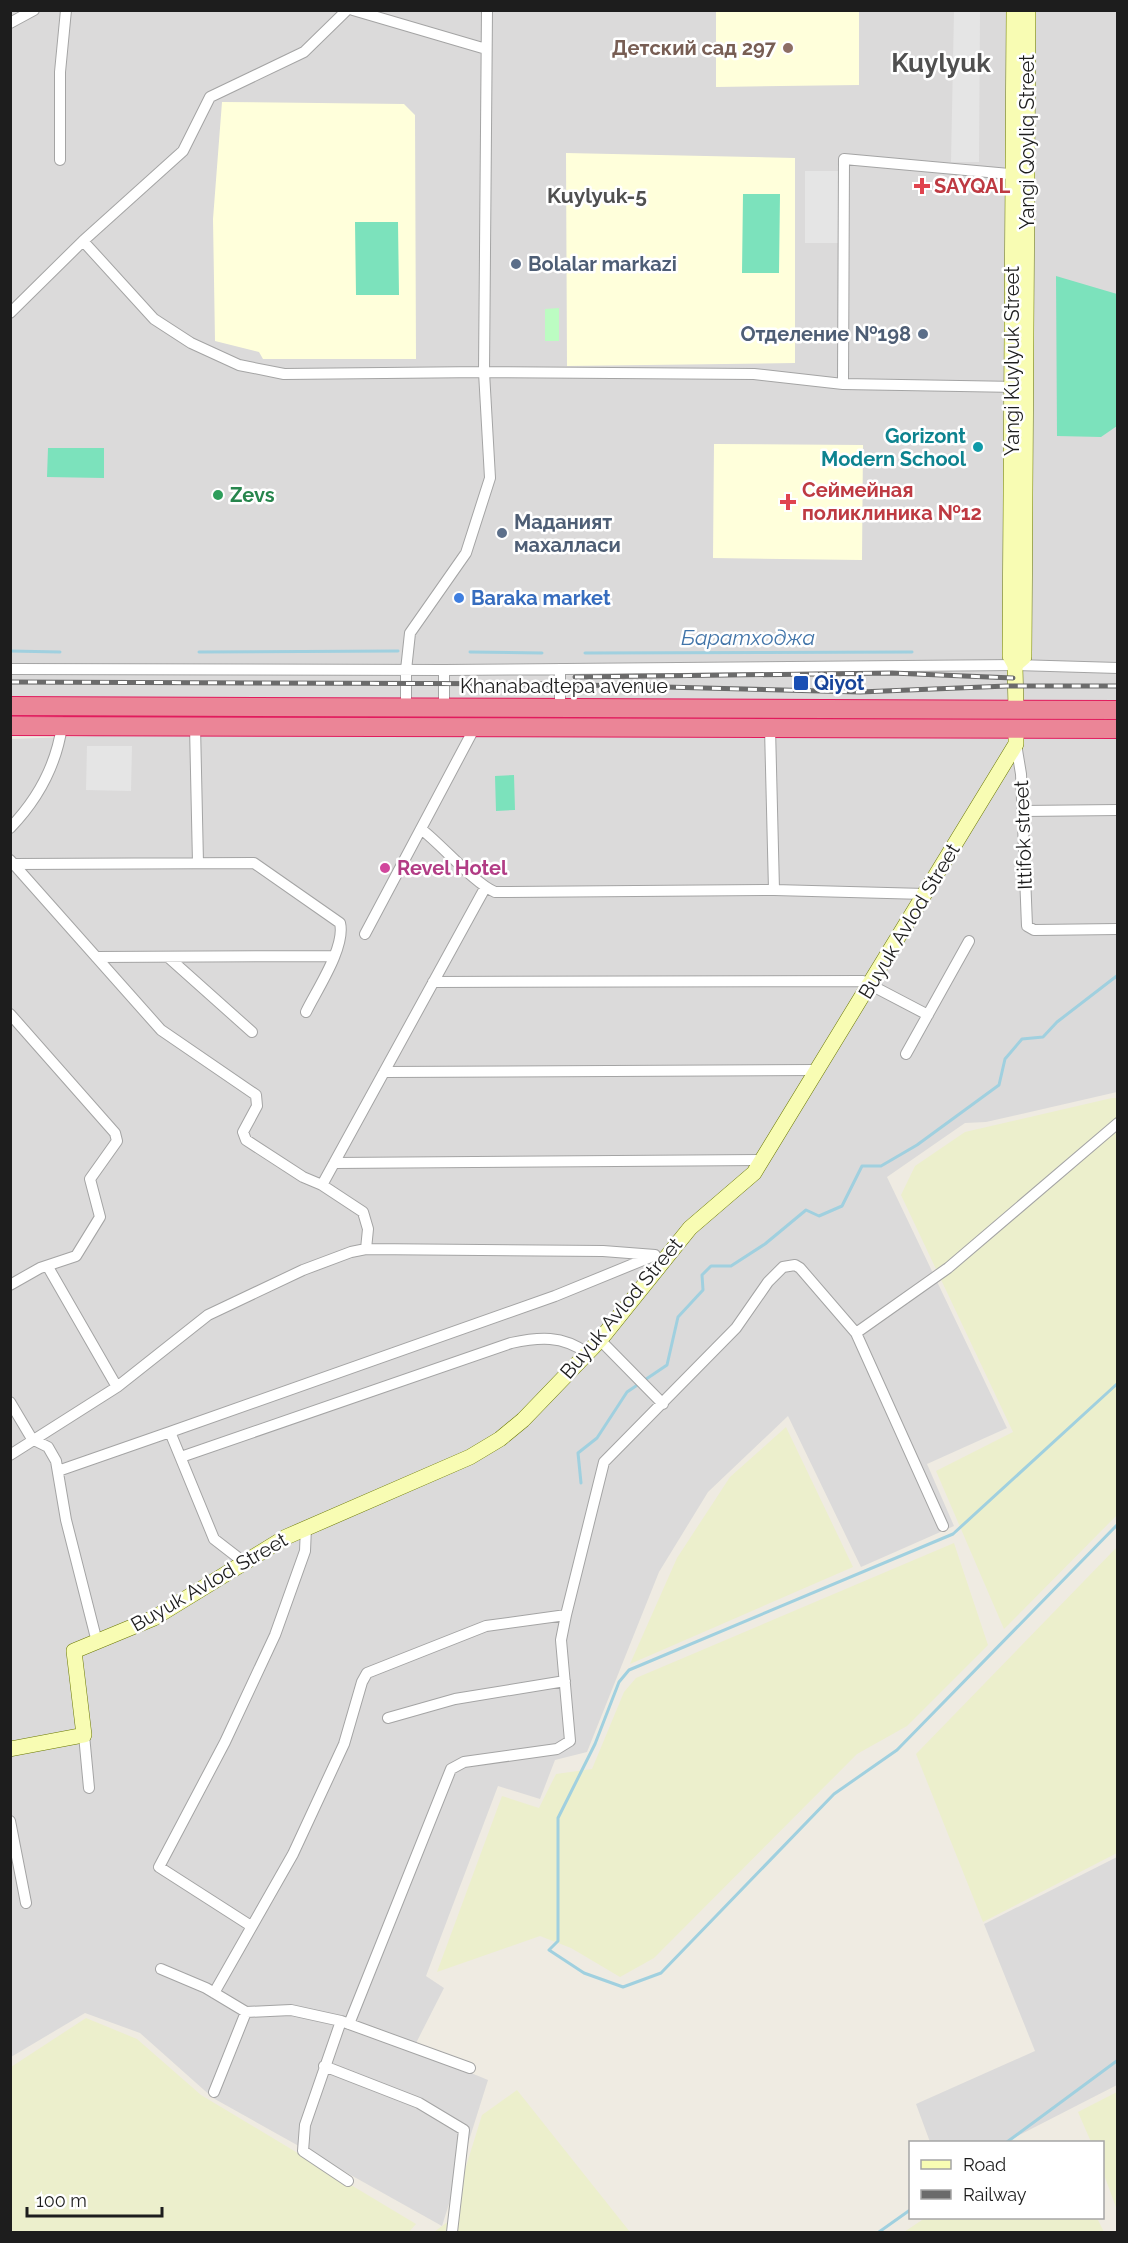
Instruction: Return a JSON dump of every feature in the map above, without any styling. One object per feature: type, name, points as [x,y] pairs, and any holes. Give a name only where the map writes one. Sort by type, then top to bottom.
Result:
[{"type":"highway","name":"Khanabadtepa avenue","points":[[10,706],[1118,710]]},
{"type":"highway","points":[[647,709],[647,728]]},
{"type":"highway","points":[[1016,710],[1016,736]]},
{"type":"highway","name":"Khanabadtepa avenue","points":[[10,726],[771,728],[1016,736],[1118,729]]},
{"type":"street","points":[[10,23],[34,10]]},
{"type":"street","points":[[60,160],[60,72],[66,10]]},
{"type":"street","points":[[10,313],[83,241],[183,151],[210,97],[304,52],[347,10]]},
{"type":"street","points":[[353,10],[486,48]]},
{"type":"street","points":[[406,708],[406,670],[410,633],[466,553],[490,478],[484,372],[487,10]]},
{"type":"street","name":"Yangi Kuylyuk Street","points":[[1014,10],[1020,175],[1018,387],[1010,656],[1015,665],[1016,710]]},
{"type":"street","name":"Yangi Qoyliq Street","points":[[1020,175],[1028,10]]},
{"type":"street","points":[[843,384],[844,159],[1020,175]]},
{"type":"street","points":[[83,241],[154,319],[191,343],[239,365],[284,374],[484,372],[754,374],[843,384],[1018,387]]},
{"type":"street","points":[[10,669],[444,670],[1015,665],[1118,668]]},
{"type":"street","points":[[560,669],[560,709]]},
{"type":"street","points":[[444,670],[444,707]]},
{"type":"street","points":[[10,828],[44,784],[59,744],[62,726]]},
{"type":"street","points":[[195,726],[198,863]]},
{"type":"street","points":[[365,934],[475,726]]},
{"type":"street","points":[[771,728],[774,890]]},
{"type":"street","name":"Ittifok street","points":[[1016,736],[1021,774],[1027,926],[1034,930],[1118,929]]},
{"type":"street","name":"Buyuk Avlod Street","points":[[84,1735],[74,1651],[154,1618],[306,1527],[485,1449],[523,1420],[600,1340],[662,1253],[754,1173],[925,894],[1016,736]]},
{"type":"street","points":[[1023,811],[1118,810]]},
{"type":"street","points":[[422,830],[444,846],[485,888],[495,892],[774,890],[925,894]]},
{"type":"street","points":[[12,862],[254,863],[339,923],[340,932],[334,956],[306,1012]]},
{"type":"street","points":[[12,862],[161,1030],[256,1095],[257,1106],[243,1132],[246,1140],[363,1212],[368,1229],[366,1249]]},
{"type":"street","points":[[322,1185],[485,888]]},
{"type":"street","points":[[906,1054],[969,941]]},
{"type":"street","points":[[96,957],[334,956]]},
{"type":"street","points":[[168,957],[252,1032]]},
{"type":"street","points":[[433,982],[862,981],[928,1015]]},
{"type":"street","points":[[10,1014],[107,1124],[117,1141],[90,1179],[100,1216],[76,1257],[48,1268],[40,1268],[10,1285]]},
{"type":"street","points":[[384,1072],[816,1070]]},
{"type":"street","points":[[856,1333],[948,1268],[1118,1123]]},
{"type":"street","points":[[334,1163],[761,1161]]},
{"type":"street","points":[[10,1455],[117,1387],[208,1315],[303,1270],[351,1252],[366,1249],[662,1253]]},
{"type":"street","points":[[58,1471],[555,1296],[662,1253]]},
{"type":"street","points":[[348,2181],[303,2151],[305,2125],[324,2066],[345,2022],[355,2011],[362,1995],[451,1769],[464,1762],[564,1746],[570,1741],[561,1640],[604,1462],[736,1328],[768,1282],[788,1265],[800,1268],[856,1333],[944,1526]]},
{"type":"street","points":[[48,1268],[117,1387]]},
{"type":"street","points":[[181,1456],[511,1343],[557,1338],[576,1345],[587,1353]]},
{"type":"street","points":[[600,1340],[663,1404]]},
{"type":"street","points":[[10,1402],[32,1439],[48,1447],[58,1471],[66,1520],[97,1642]]},
{"type":"street","points":[[170,1432],[214,1539],[244,1563]]},
{"type":"street","points":[[251,1926],[159,1867],[225,1742],[275,1635],[305,1551],[306,1527]]},
{"type":"street","points":[[214,1993],[293,1854],[344,1744],[362,1682],[367,1673],[486,1626],[566,1615]]},
{"type":"street","points":[[388,1719],[455,1699],[565,1680]]},
{"type":"street","points":[[10,1749],[84,1735],[89,1788]]},
{"type":"street","points":[[10,1821],[26,1903]]},
{"type":"street","points":[[161,1969],[214,1993],[246,2012],[291,2010],[345,2022],[470,2068]]},
{"type":"street","points":[[214,2092],[246,2012]]},
{"type":"street","points":[[324,2066],[419,2103],[464,2130],[452,2232]]},
{"type":"shaded area","name":"Kuylyuk-5","points":[[10,11],[1117,11],[1117,710],[11,706]]},
{"type":"shaded area","name":"Детский сад 297","points":[[716,11],[859,11],[859,85],[716,87]]},
{"type":"shaded area","points":[[954,11],[980,11],[979,162],[951,162]]},
{"type":"shaded area","points":[[222,102],[404,104],[415,115],[416,359],[263,359],[259,352],[215,341],[213,219]]},
{"type":"shaded area","points":[[566,153],[795,158],[795,363],[567,366]]},
{"type":"shaded area","points":[[805,171],[838,171],[839,243],[805,243]]},
{"type":"shaded area","name":"Сеймейная поликлиника №12","points":[[714,444],[863,445],[862,560],[713,558]]},
{"type":"shaded area","points":[[124,735],[1117,737],[1117,1092],[986,1122],[965,1123],[887,1177],[1007,1428],[927,1464],[954,1526],[861,1567],[788,1416],[708,1492],[659,1572],[587,1752],[555,1760],[540,1799],[498,1786],[426,1976],[444,1988],[413,2049],[488,2080],[442,2226],[213,2098],[140,2033],[85,2013],[11,2057],[11,739]]},
{"type":"shaded area","points":[[87,746],[132,746],[131,791],[86,790]]},
{"type":"shaded area","points":[[1117,1098],[1117,1515],[1004,1629],[936,1471],[1013,1432],[901,1195],[915,1166],[965,1132]]},
{"type":"shaded area","points":[[786,1427],[853,1567],[630,1664],[677,1558],[730,1477]]},
{"type":"shaded area","points":[[954,1543],[988,1645],[907,1726],[857,1754],[654,1958],[620,1977],[571,1948],[540,1936],[437,1972],[502,1796],[539,1808],[556,1774],[592,1769],[624,1692],[636,1678]]},
{"type":"shaded area","points":[[1117,1547],[1117,1853],[983,1922],[916,1754]]},
{"type":"shaded area","points":[[1117,1857],[1117,2085],[1008,2141],[930,2141],[916,2104],[1035,2051],[984,1924]]},
{"type":"shaded area","points":[[86,2018],[137,2039],[201,2095],[416,2224],[409,2232],[11,2232],[11,2067]]},
{"type":"shaded area","points":[[517,2090],[630,2232],[434,2232],[449,2221],[482,2115]]},
{"type":"shaded area","points":[[1117,2092],[1117,2210],[1104,2175],[1104,2141],[1091,2141],[1078,2112]]},
{"type":"shaded area","points":[[924,2219],[1098,2219],[1104,2232],[904,2232]]},
{"type":"green space","points":[[743,194],[780,194],[779,273],[742,273]]},
{"type":"green space","points":[[355,222],[398,222],[399,295],[356,295]]},
{"type":"green space","points":[[1056,276],[1117,294],[1117,426],[1101,437],[1057,436]]},
{"type":"green space","points":[[559,308],[559,341],[545,341],[545,309]]},
{"type":"green space","points":[[48,448],[104,448],[104,478],[47,477]]},
{"type":"green space","points":[[514,775],[515,810],[496,811],[495,776]]},
{"type":"waterway","name":"Баратходжа","points":[[10,651],[60,652]]},
{"type":"waterway","name":"Баратходжа","points":[[199,652],[398,651]]},
{"type":"waterway","name":"Баратходжа","points":[[470,652],[542,653]]},
{"type":"waterway","name":"Баратходжа","points":[[585,653],[912,652]]},
{"type":"waterway","name":"Баратходжа","points":[[581,1483],[578,1453],[597,1438],[627,1392],[667,1365],[678,1317],[703,1290],[702,1275],[711,1266],[731,1266],[765,1244],[806,1210],[819,1216],[842,1206],[862,1166],[881,1166],[917,1145],[999,1085],[1005,1059],[1022,1039],[1043,1037],[1057,1022],[1118,975]]},
{"type":"waterway","points":[[1118,1383],[953,1534],[629,1670],[619,1682],[595,1744],[558,1818],[558,1941],[549,1950],[584,1973],[623,1987],[661,1973],[834,1794],[897,1750],[1118,1524]]},
{"type":"waterway","points":[[1008,2141],[1118,2060]]},
{"type":"waterway","points":[[879,2232],[909,2211]]},
{"type":"railway","points":[[575,677],[892,673],[1013,678]]},
{"type":"railway","points":[[10,682],[544,684],[860,692],[1007,686],[1118,686]]},
{"type":"place","name":"Детский сад 297","points":[[788,48]]},
{"type":"place","name":"SAYQAL","points":[[922,186]]},
{"type":"place","name":"Bolalar markazi","points":[[516,264]]},
{"type":"place","name":"Отделение №198","points":[[923,334]]},
{"type":"place","name":"Gorizont Modern School","points":[[978,447]]},
{"type":"place","name":"Zevs","points":[[218,495]]},
{"type":"place","name":"Сеймейная поликлиника №12","points":[[788,502]]},
{"type":"place","name":"Маданият махалласи","points":[[502,533]]},
{"type":"place","name":"Baraka market","points":[[459,598]]},
{"type":"place","name":"Qiyot","points":[[801,683]]},
{"type":"place","name":"Revel Hotel","points":[[385,868]]},
{"type":"district","name":"Kuylyuk","points":[[941,63]]},
{"type":"district","name":"Kuylyuk-5","points":[[597,196]]}]
